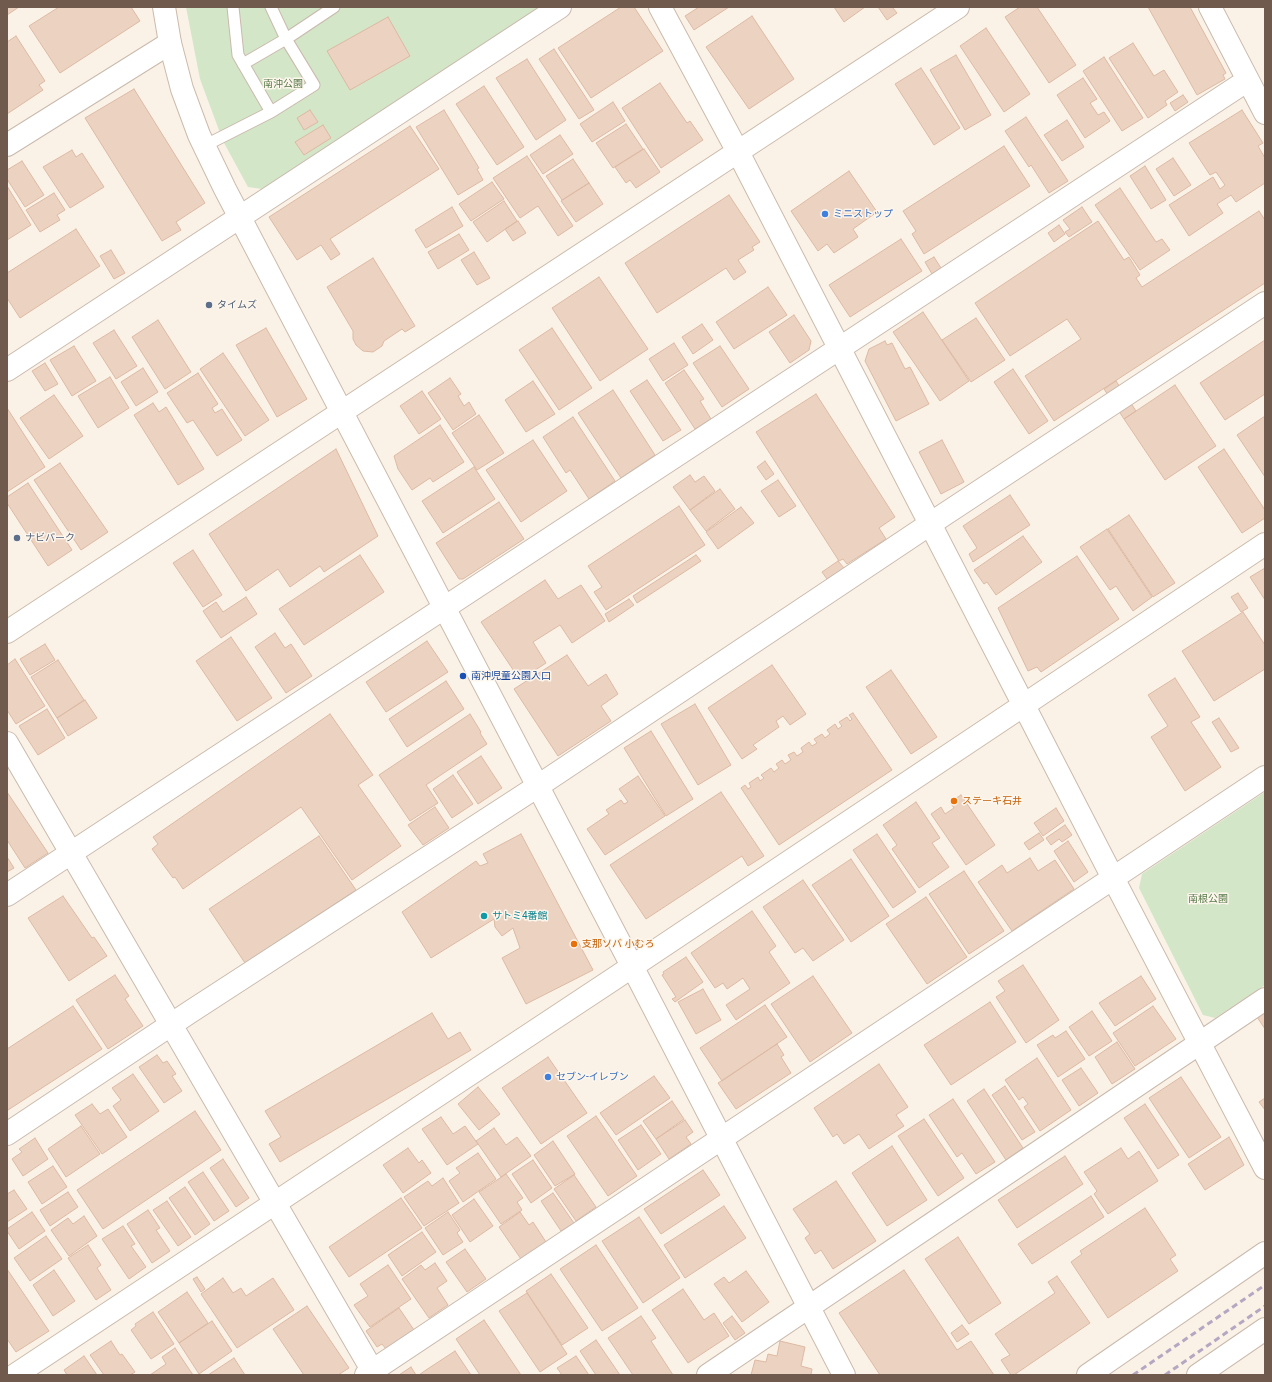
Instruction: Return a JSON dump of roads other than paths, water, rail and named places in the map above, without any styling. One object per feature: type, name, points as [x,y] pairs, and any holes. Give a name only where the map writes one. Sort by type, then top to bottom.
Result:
[{"type":"street","points":[[164,7],[170,43],[182,89],[204,146],[341,412],[722,1138],[844,1375]]},
{"type":"street","points":[[7,370],[560,7]]},
{"type":"street","points":[[660,7],[738,152],[1113,878],[1265,1168]]},
{"type":"street","points":[[7,632],[958,7]]},
{"type":"street","points":[[1210,7],[1265,113]]},
{"type":"street","points":[[7,145],[170,43]]},
{"type":"street","points":[[7,895],[1248,80]]},
{"type":"street","points":[[7,1134],[171,1025],[538,786],[930,524],[1265,303]]},
{"type":"street","points":[[15,1375],[1265,544]]},
{"type":"street","points":[[7,743],[275,1203],[371,1374],[722,1138],[1265,777]]},
{"type":"street","points":[[708,1375],[1265,999]]},
{"type":"street","points":[[1088,1375],[1265,1253]]},
{"type":"street","points":[[1198,1375],[1265,1329]]},
{"type":"lane","points":[[234,7],[238,55],[271,112]]},
{"type":"lane","points":[[204,146],[271,112],[314,85],[286,39],[271,7]]},
{"type":"lane","points":[[243,64],[286,39],[321,11],[334,7]]},
{"type":"railway","points":[[1133,1375],[1265,1285]]},
{"type":"railway","points":[[1165,1375],[1265,1306]]},
{"type":"place","name":"ミニストップ","points":[[825,214]]},
{"type":"place","name":"タイムズ","points":[[209,305]]},
{"type":"place","name":"ナビパーク","points":[[17,538]]},
{"type":"place","name":"南沖児童公園入口","points":[[463,676]]},
{"type":"place","name":"ステーキ石井","points":[[954,801]]},
{"type":"place","name":"サトミ4番館","points":[[484,916]]},
{"type":"place","name":"支那ソバ 小むろ","points":[[574,944]]},
{"type":"place","name":"セブン-イレブン","points":[[548,1077]]},
{"type":"park label","name":"南沖公園","points":[[283,84]]},
{"type":"park label","name":"南根公園","points":[[1208,899]]}]
